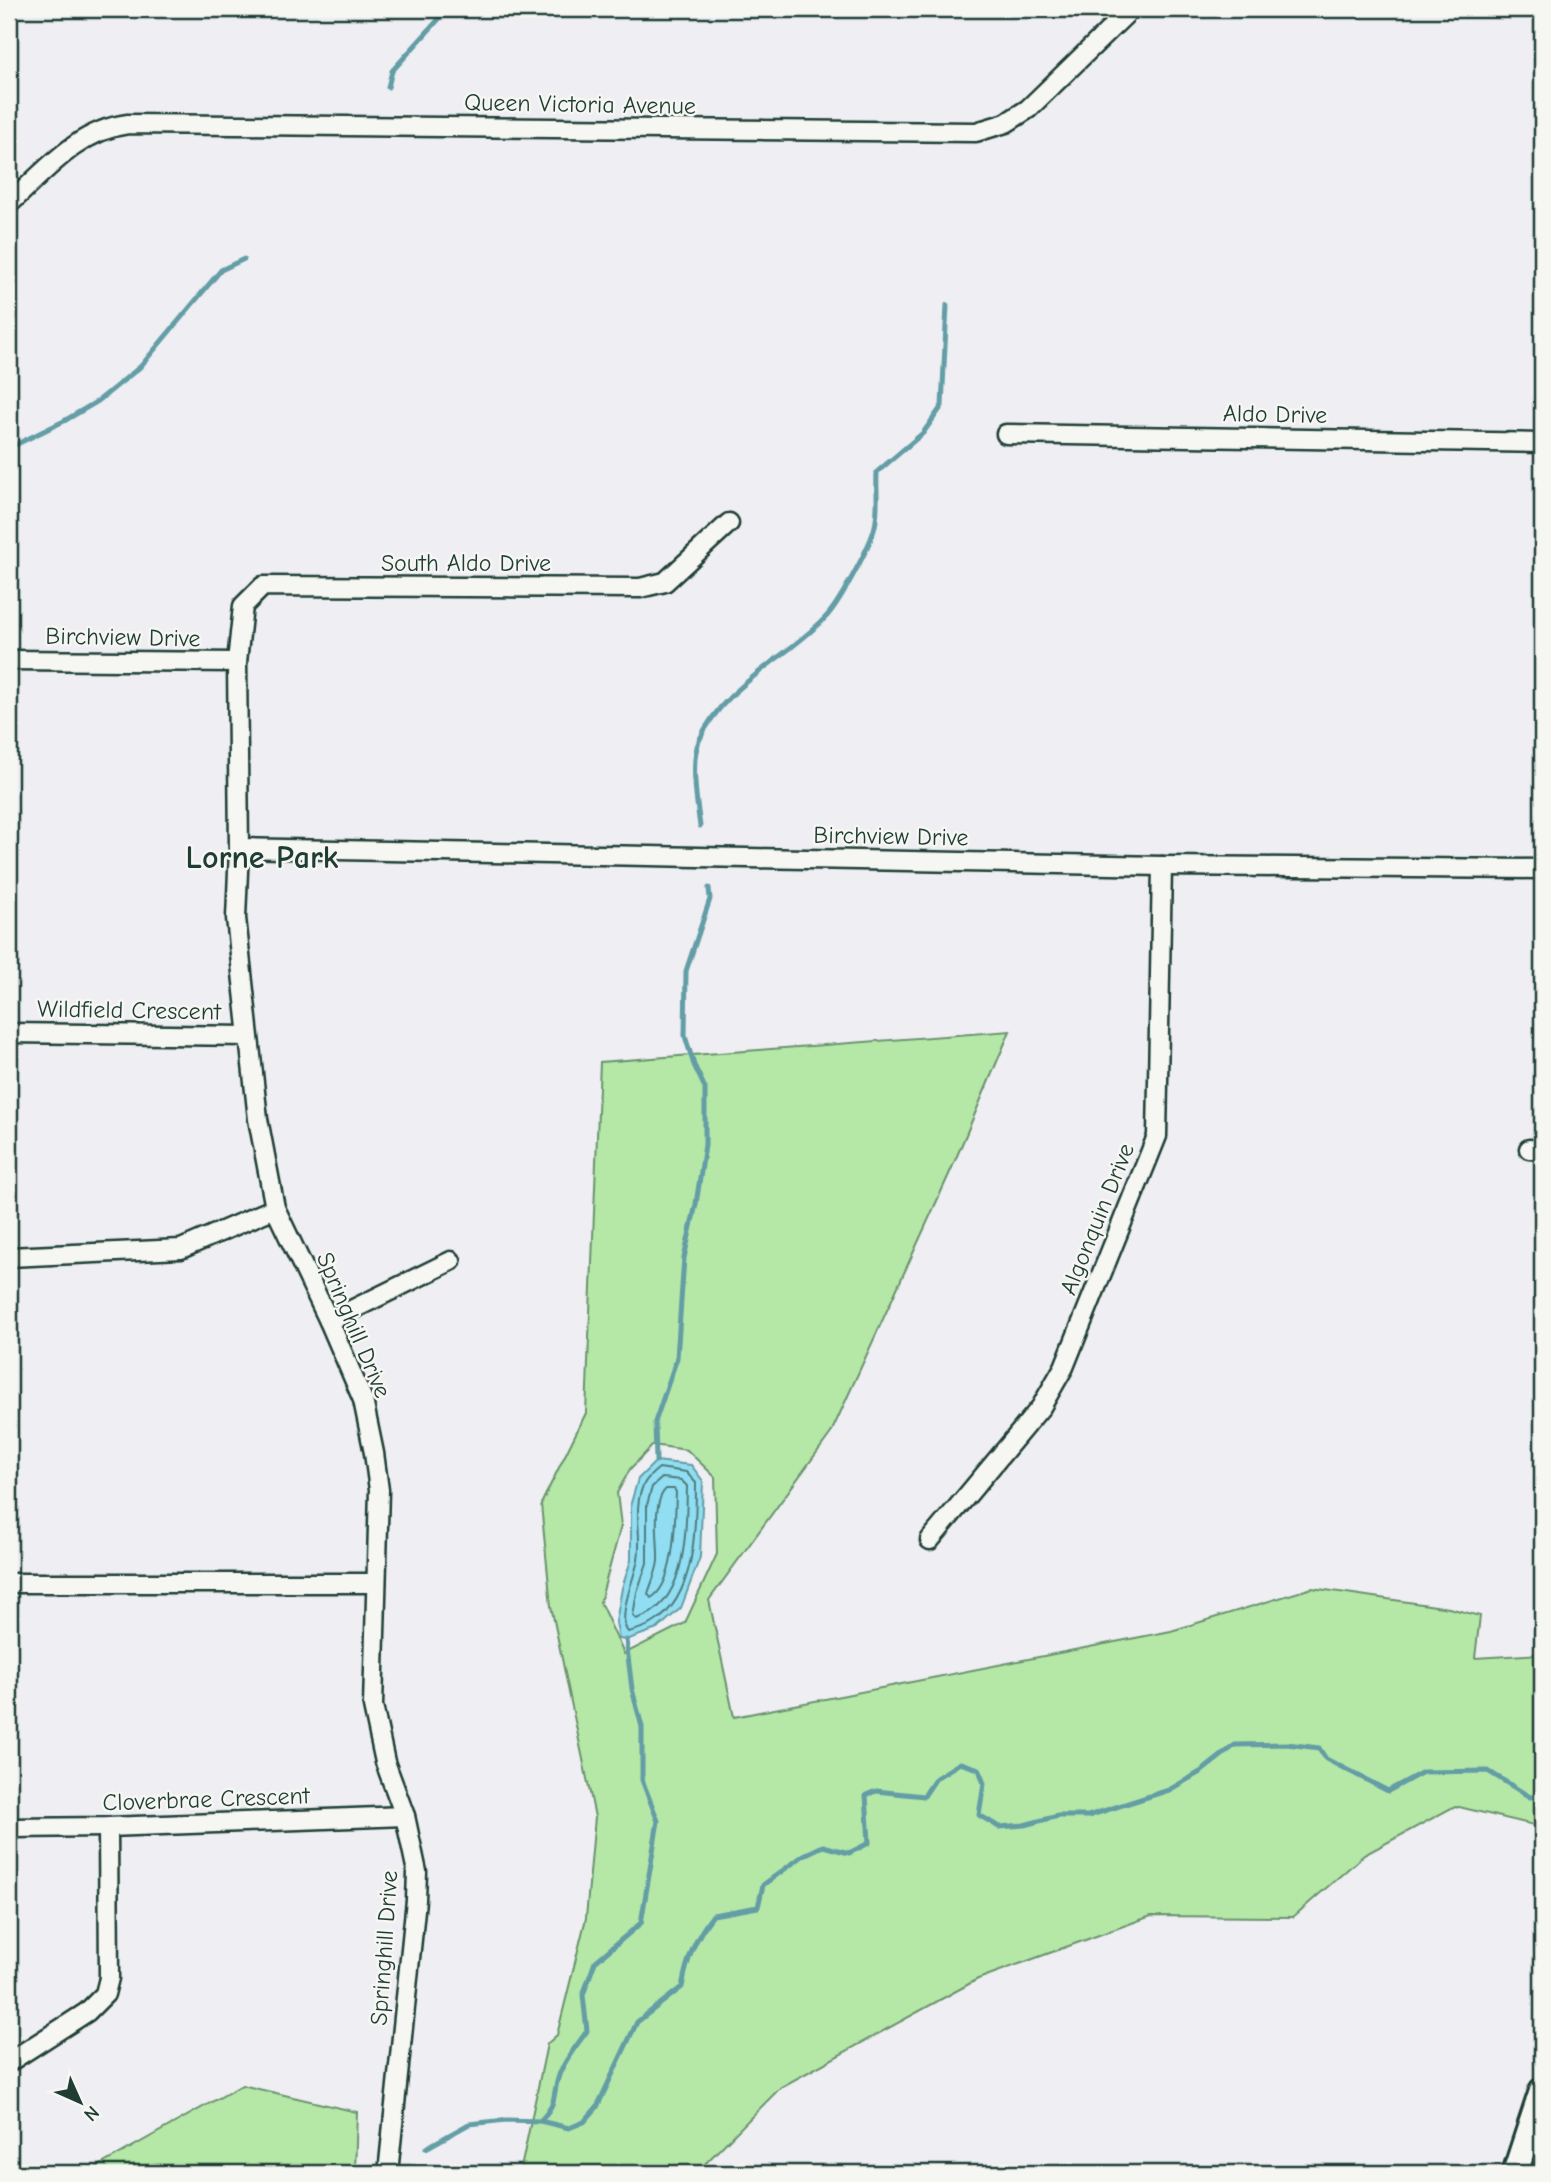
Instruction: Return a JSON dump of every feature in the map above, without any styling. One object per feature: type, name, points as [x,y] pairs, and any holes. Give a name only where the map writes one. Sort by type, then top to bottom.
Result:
[{"type":"street","name":"Queen Victoria Avenue","points":[[9,204],[72,147],[94,133],[128,124],[976,132],[1006,122],[1028,109],[1131,9]]},
{"type":"street","name":"Aldo Drive","points":[[1006,434],[1542,443]]},
{"type":"street","name":"South Aldo Drive","points":[[237,662],[243,606],[263,586],[639,588],[665,582],[729,523]]},
{"type":"street","name":"Birchview Drive","points":[[9,660],[237,662]]},
{"type":"street","name":"Springhill Drive","points":[[237,662],[239,848],[236,918],[258,1119],[275,1208],[329,1321],[363,1401],[379,1490],[373,1706],[385,1762],[405,1816],[416,1872],[416,1900],[388,2173]]},
{"type":"street","name":"Birchview Drive","points":[[239,848],[1162,866],[1542,869]]},
{"type":"street","name":"Algonquin Drive","points":[[930,1540],[1041,1407],[1064,1367],[1157,1136],[1162,866]]},
{"type":"street","name":"Wildfield Crescent","points":[[9,1033],[248,1036]]},
{"type":"street","points":[[9,1257],[181,1249],[275,1208]]},
{"type":"street","points":[[329,1321],[451,1261]]},
{"type":"street","points":[[9,1583],[376,1583]]},
{"type":"street","name":"Cloverbrae Crescent","points":[[9,1828],[405,1816]]},
{"type":"street","points":[[9,2062],[87,2012],[105,1994],[109,1978],[108,1827]]},
{"type":"street","points":[[1515,2173],[1542,2091]]},
{"type":"green space","points":[[1010,1031],[951,1170],[831,1433],[709,1600],[734,1717],[1171,1631],[1312,1588],[1449,1608],[1480,1616],[1475,1658],[1542,1654],[1542,1827],[1455,1806],[1364,1855],[1293,1917],[1151,1916],[978,1979],[781,2087],[696,2173],[520,2173],[547,2044],[557,2035],[586,1918],[595,1817],[551,1606],[541,1504],[586,1413],[600,1062]],"holes":[[[653,1445],[687,1450],[715,1477],[717,1554],[685,1623],[624,1654],[600,1602],[621,1526],[617,1493],[630,1469]]]},
{"type":"green space","points":[[242,2085],[357,2112],[355,2173],[86,2173]]},
{"type":"water","points":[[656,1461],[691,1465],[703,1481],[700,1557],[681,1608],[657,1629],[626,1640],[619,1639],[616,1622],[622,1588],[631,1560],[631,1503],[638,1479]]},
{"type":"waterway","points":[[388,87],[392,71],[448,9]]},
{"type":"waterway","points":[[9,448],[98,401],[140,367],[221,270],[244,259]]},
{"type":"waterway","points":[[700,826],[695,783],[696,749],[699,741],[723,704],[808,634],[830,612],[853,575],[872,535],[877,513],[877,472],[923,433],[942,406],[947,305]]},
{"type":"waterway","points":[[656,1461],[655,1422],[677,1358],[684,1258],[705,1145],[705,1088],[685,1036],[686,971],[710,899],[709,888]]},
{"type":"waterway","points":[[426,2148],[469,2124],[506,2120],[540,2121],[552,2104],[565,2063],[587,2031],[583,1995],[595,1962],[641,1923],[658,1821],[642,1780],[642,1727],[632,1689],[626,1640]]},
{"type":"waterway","points":[[540,2121],[569,2128],[584,2122],[597,2107],[637,2022],[682,1987],[693,1949],[713,1915],[758,1907],[763,1885],[804,1855],[823,1846],[849,1853],[869,1843],[866,1795],[876,1791],[924,1796],[936,1778],[960,1763],[979,1769],[984,1784],[979,1815],[999,1827],[1024,1825],[1058,1816],[1088,1816],[1169,1790],[1202,1771],[1235,1745],[1287,1744],[1319,1748],[1326,1759],[1388,1791],[1423,1772],[1488,1771],[1530,1797],[1542,1796]]},
{"type":"district","name":"Lorne Park","points":[[262,857]]}]
